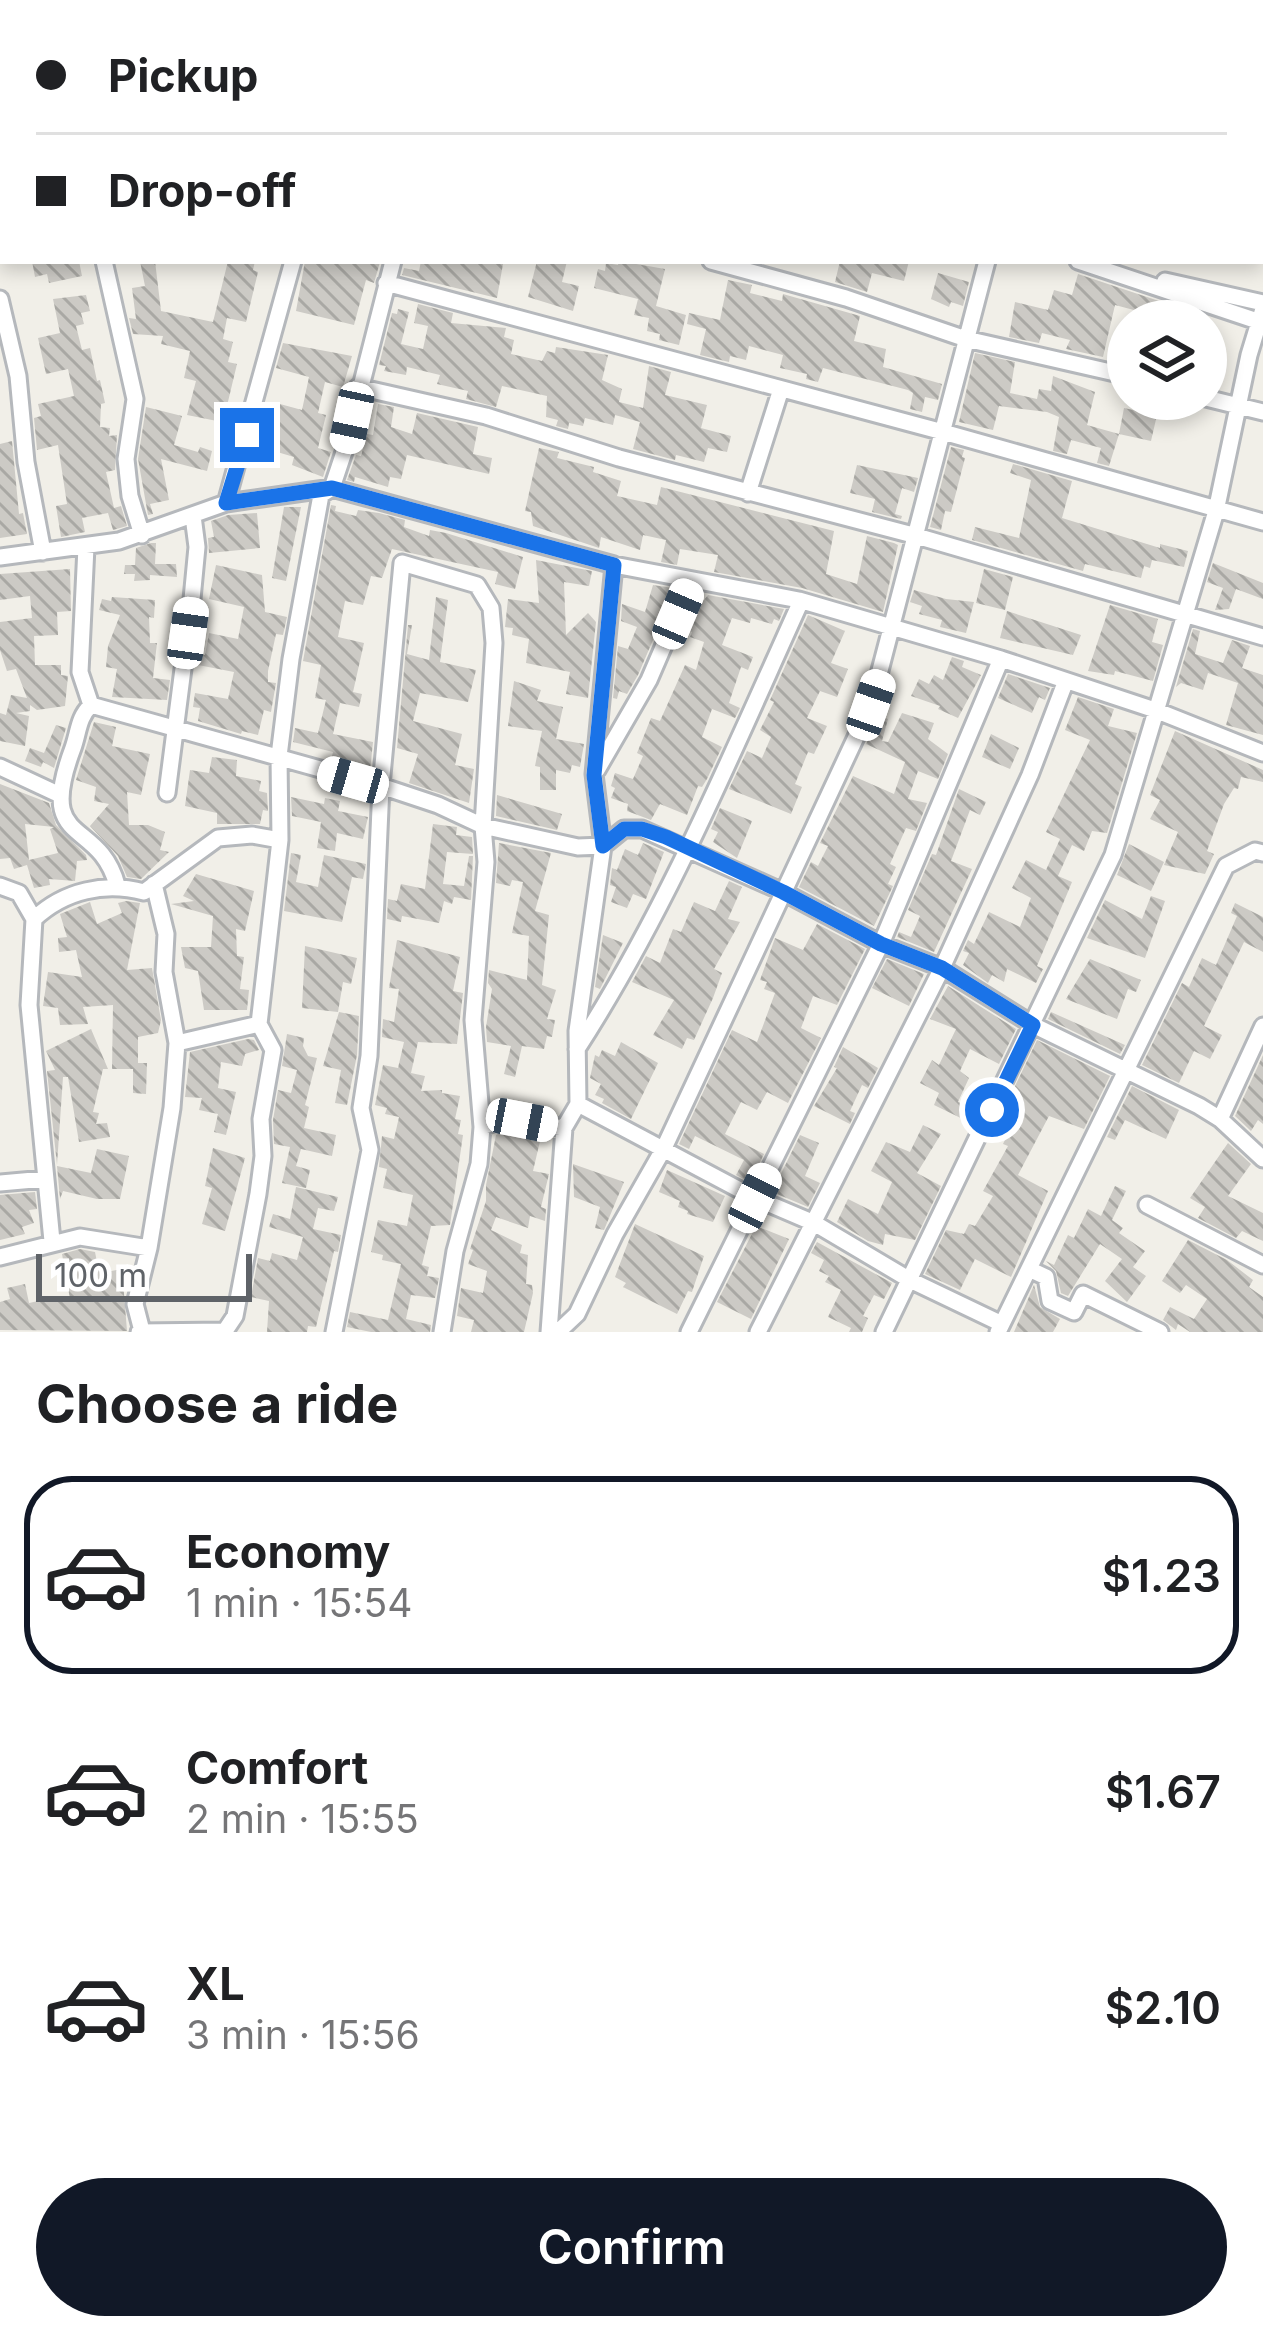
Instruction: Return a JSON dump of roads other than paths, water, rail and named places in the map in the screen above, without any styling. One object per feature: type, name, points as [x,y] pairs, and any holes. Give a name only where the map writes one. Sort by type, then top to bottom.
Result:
[{"type":"street","points":[[105,264],[135,399],[126,459],[130,496],[142,535]]},
{"type":"street","points":[[226,503],[292,264]]},
{"type":"street","points":[[154,884],[166,934],[164,972],[177,1043],[172,1108],[135,1304],[140,1332],[225,1331],[230,1328],[263,1156],[261,1119],[273,1050],[259,1024],[280,840],[279,756],[291,659],[321,495],[332,488],[392,264]]},
{"type":"street","points":[[722,264],[966,338],[1107,371]]},
{"type":"street","points":[[554,1332],[578,1314],[615,1234],[664,1148],[871,705],[986,264]]},
{"type":"street","points":[[1092,264],[1263,323]]},
{"type":"street","points":[[884,1332],[1113,855],[1182,612],[1216,511],[1263,306],[1095,264]]},
{"type":"street","points":[[386,283],[1263,523]]},
{"type":"street","points":[[0,299],[18,376],[26,461],[43,552]]},
{"type":"street","points":[[358,387],[486,416],[619,458],[913,535],[1263,637]]},
{"type":"street","points":[[748,493],[781,389]]},
{"type":"street","points":[[1227,404],[1263,412]]},
{"type":"street","points":[[0,557],[86,547],[142,535],[226,503],[332,488],[614,565],[801,601],[1001,659],[1154,710],[1263,753]]},
{"type":"street","points":[[167,793],[197,547],[193,516]]},
{"type":"street","points":[[86,547],[80,672],[91,705]]},
{"type":"street","points":[[334,1332],[370,1150],[361,1108],[369,1056],[381,786],[402,563],[477,585],[491,608],[494,643],[473,1020],[482,1127],[479,1164],[455,1251],[442,1332]]},
{"type":"street","points":[[554,1332],[564,1128],[578,1104],[575,1052],[603,846],[594,775],[614,565]]},
{"type":"street","points":[[594,775],[649,680],[692,580]]},
{"type":"street","points":[[575,1052],[689,848],[801,601]]},
{"type":"street","points":[[689,1332],[881,944],[1001,659]]},
{"type":"street","points":[[758,1332],[942,968],[1030,775],[1065,682]]},
{"type":"street","points":[[91,705],[381,786],[483,826],[578,847],[603,846],[624,829],[642,829],[783,892],[881,944],[942,968],[1033,1025],[1129,1069],[1220,1119],[1263,1159]]},
{"type":"street","points":[[91,705],[80,716],[75,744],[62,772],[60,795],[64,818],[109,864],[117,885]]},
{"type":"street","points":[[0,767],[60,795]]},
{"type":"street","points":[[34,919],[51,903],[95,887],[117,885],[144,892],[218,838],[252,835],[280,840]]},
{"type":"street","points":[[578,1104],[755,1198],[814,1223],[1000,1328],[1226,866],[1255,851],[1263,853]]},
{"type":"street","points":[[0,886],[19,892],[34,919],[29,1005],[52,1241]]},
{"type":"street","points":[[177,1043],[259,1024]]},
{"type":"street","points":[[1220,1119],[1262,1032]]},
{"type":"street","points":[[482,1127],[504,1119],[564,1128]]},
{"type":"street","points":[[0,1183],[45,1179]]},
{"type":"street","points":[[1147,1205],[1263,1265]]},
{"type":"street","points":[[0,1257],[80,1237],[149,1248]]},
{"type":"street","points":[[1029,1269],[1046,1277],[1050,1301],[1074,1312],[1082,1294],[1160,1332]]}]
